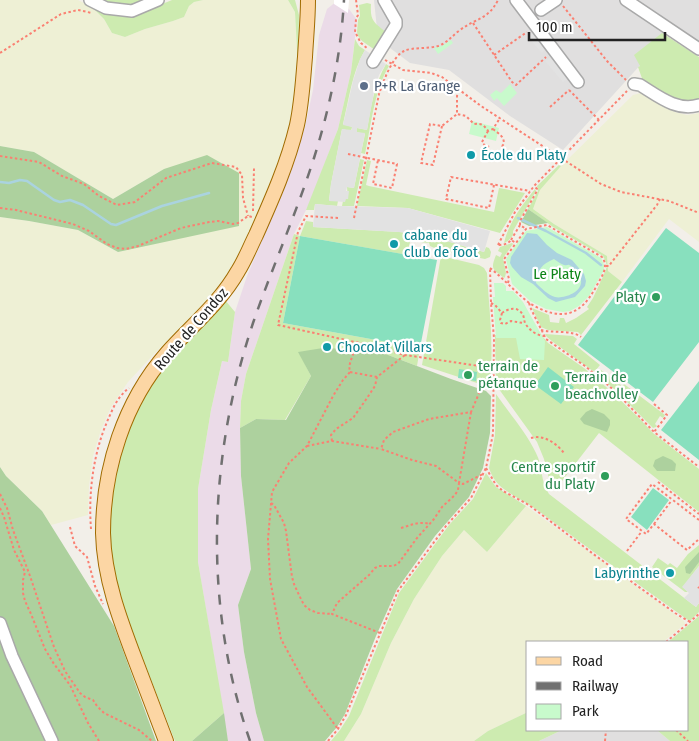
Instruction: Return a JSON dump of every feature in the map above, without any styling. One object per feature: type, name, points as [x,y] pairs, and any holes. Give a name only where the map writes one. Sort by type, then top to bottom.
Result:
[{"type":"main road","name":"Route de Condoz","points":[[166,741],[118,617],[108,578],[104,525],[107,486],[113,457],[125,422],[144,385],[166,355],[228,288],[239,270],[263,219],[287,162],[297,124],[302,87],[308,0]]},
{"type":"street","points":[[90,0],[106,8],[132,11],[158,0]]},
{"type":"street","points":[[375,59],[396,25],[384,0]]},
{"type":"street","points":[[516,0],[553,51],[574,86]]},
{"type":"street","points":[[541,10],[557,0]]},
{"type":"street","points":[[626,0],[699,49]]},
{"type":"street","points":[[633,85],[640,85],[676,106],[684,108],[699,105]]},
{"type":"street","points":[[0,623],[12,656],[52,741]]},
{"type":"path","points":[[356,0],[358,14],[356,18],[356,36],[375,59],[403,70],[430,73],[442,77],[480,106],[601,184],[621,192],[669,201],[699,214]]},
{"type":"path","points":[[354,218],[384,77],[398,56],[403,52],[410,49],[438,46],[447,42],[460,30],[488,14],[495,7],[498,0]]},
{"type":"path","points":[[534,186],[537,191],[511,240],[501,245],[498,244],[515,212],[534,186],[633,85],[625,80],[607,61],[557,0]]},
{"type":"path","points":[[0,53],[61,14],[78,10],[96,14]]},
{"type":"path","points":[[473,23],[516,86],[553,51]]},
{"type":"path","points":[[494,55],[535,26]]},
{"type":"path","points":[[550,107],[574,86],[599,120]]},
{"type":"path","points":[[457,114],[458,89]]},
{"type":"path","points":[[442,126],[430,124],[421,163],[433,165],[442,126],[457,114]]},
{"type":"path","points":[[457,114],[466,116],[474,124],[485,126],[488,131]]},
{"type":"path","points":[[489,147],[482,142],[488,131],[493,129],[500,118]]},
{"type":"path","points":[[493,129],[502,135],[504,139],[504,144],[500,145]]},
{"type":"path","points":[[348,154],[366,157],[397,164],[392,188],[373,184],[378,160]]},
{"type":"path","points":[[0,156],[39,162],[62,176],[84,184],[99,196],[117,205],[135,202],[166,178],[212,163],[236,167],[242,175],[243,198],[248,216]]},
{"type":"path","points":[[254,168],[253,209],[254,213],[263,219]]},
{"type":"path","points":[[494,185],[489,208],[446,199],[451,177],[530,191]]},
{"type":"path","points":[[606,266],[609,266],[660,199]]},
{"type":"path","points":[[0,208],[73,224],[89,231],[112,246],[126,249],[181,228],[209,222],[233,224],[248,216],[263,219]]},
{"type":"path","points":[[338,218],[306,216],[298,232],[278,325],[405,355],[493,368]]},
{"type":"path","points":[[520,225],[526,229]]},
{"type":"path","points":[[328,741],[338,729],[354,699],[398,591],[446,526],[471,498],[486,468],[493,434],[494,338],[490,303],[490,268],[529,303],[546,312],[562,315],[580,308],[592,295],[606,266],[602,257],[547,225],[535,227],[526,229],[504,259],[509,279],[508,284]]},
{"type":"path","points":[[511,240],[516,243]]},
{"type":"path","points":[[490,303],[495,305],[502,313]]},
{"type":"path","points":[[529,303],[544,336]]},
{"type":"path","points":[[524,322],[511,321],[505,324],[501,323],[500,320],[502,313],[508,309],[512,308],[521,312],[524,322],[533,333],[544,336],[585,366],[615,391],[654,432],[699,467]]},
{"type":"path","points":[[542,330],[577,334],[581,337]]},
{"type":"path","points":[[338,729],[307,687],[281,639],[270,579],[268,538],[272,492],[290,463],[307,446],[332,396],[350,372],[350,362],[355,342]]},
{"type":"path","points":[[332,441],[331,435],[336,429],[353,418],[375,386],[377,377],[405,355]]},
{"type":"path","points":[[350,372],[377,377]]},
{"type":"path","points":[[332,614],[337,603],[370,575],[375,568],[398,564],[442,507],[455,495],[460,483],[471,412],[480,391],[493,381]]},
{"type":"path","points":[[654,404],[667,415],[654,432]]},
{"type":"path","points":[[381,449],[384,440],[393,432],[429,419],[471,412]]},
{"type":"path","points":[[531,438],[544,438],[555,444],[564,453]]},
{"type":"path","points":[[307,446],[332,441],[381,449],[436,466],[463,484],[483,474]]},
{"type":"path","points":[[486,468],[496,485],[529,506],[690,622]]},
{"type":"path","points":[[658,482],[699,514]]},
{"type":"path","points":[[673,500],[646,534],[626,519],[652,484],[673,500],[699,520]]},
{"type":"path","points":[[0,494],[7,508],[54,648],[64,671],[80,693],[93,700],[104,713],[139,730],[152,741]]},
{"type":"path","points":[[271,503],[274,505],[286,531],[292,576],[304,605],[318,613],[332,614],[380,633]]},
{"type":"path","points":[[0,508],[14,550],[25,572],[23,593],[25,601],[45,649],[70,684],[88,723],[99,741]]},
{"type":"path","points":[[400,528],[416,523],[424,522],[430,524]]},
{"type":"path","points":[[654,524],[687,550],[699,539]]},
{"type":"path","points":[[70,527],[74,546],[87,557],[101,602],[111,613],[118,617]]},
{"type":"path","points":[[627,551],[642,531]]},
{"type":"path","points":[[667,641],[699,614]]},
{"type":"path","points":[[677,731],[688,741]]},
{"type":"shaded area","points":[[374,0],[699,0],[699,44],[674,28],[563,150],[510,116],[449,70],[410,63],[378,39]]},
{"type":"shaded area","points":[[337,1],[349,9],[357,20],[351,72],[338,129],[310,202],[294,234],[246,374],[241,401],[241,476],[251,569],[238,605],[244,652],[256,713],[264,741],[228,741],[198,562],[198,489],[211,410],[222,361],[228,362],[235,312],[247,276],[282,193],[305,127],[313,90],[319,35],[327,9]]},
{"type":"shaded area","points":[[534,31],[548,47],[542,53],[527,36]]},
{"type":"shaded area","points":[[365,50],[386,64],[379,75],[374,92],[367,130],[357,128],[357,132],[365,133],[354,188],[347,187],[346,191],[349,191],[348,199],[345,202],[329,201],[342,129],[352,130],[352,127],[343,125],[353,81]]},
{"type":"shaded area","points":[[553,55],[571,76],[563,82],[545,61]]},
{"type":"shaded area","points":[[315,204],[408,208],[490,231],[484,252],[433,237],[399,232],[313,227]]},
{"type":"shaded area","points":[[699,566],[699,603],[696,607],[684,598],[689,593],[682,587]]},
{"type":"shaded area","points":[[560,731],[658,731],[670,741],[539,741]]},
{"type":"green space","points":[[0,0],[78,0],[92,7],[104,19],[112,33],[125,37],[184,17],[189,6],[194,2],[203,0],[288,0],[295,12],[298,68],[295,108],[285,148],[262,208],[240,255],[224,283],[203,307],[128,382],[111,407],[93,456],[88,515],[51,525],[42,511],[6,476],[0,467],[0,217],[78,230],[118,252],[164,169],[113,199],[34,152],[0,146]]},
{"type":"green space","points":[[99,0],[149,0],[136,5],[110,4]]},
{"type":"green space","points":[[172,0],[203,0],[194,2],[189,6],[184,17],[125,37],[112,33],[104,19],[92,7],[133,16]]},
{"type":"green space","points":[[288,0],[295,0],[299,15],[298,68],[295,12]]},
{"type":"green space","points":[[371,4],[373,20],[386,32],[375,50],[362,41],[357,32],[360,16],[359,5]]},
{"type":"green space","points":[[662,33],[699,57],[699,102],[674,100],[644,84],[638,67],[640,66],[634,55]]},
{"type":"green space","points":[[355,39],[359,46],[365,50],[354,76],[343,124],[352,127],[351,131],[342,129],[331,184],[329,200],[338,201],[337,206],[315,204],[314,210],[306,210],[338,129],[351,72]]},
{"type":"green space","points":[[451,40],[453,43],[438,54],[434,48],[442,46]]},
{"type":"green space","points":[[386,64],[389,66],[376,97],[365,154],[361,153],[365,134],[356,132],[357,128],[367,130],[376,88]]},
{"type":"green space","points":[[510,84],[517,93],[504,106],[497,98],[494,101],[490,95],[496,90],[501,93]]},
{"type":"green space","points":[[641,93],[675,112],[687,115],[699,113],[699,242],[669,219],[622,282],[608,271],[607,256],[533,209],[540,190],[561,166],[633,95]]},
{"type":"green space","points":[[472,121],[499,128],[496,141],[469,134]]},
{"type":"green space","points":[[0,146],[34,152],[113,199],[164,169],[207,155],[239,173],[239,226],[118,252],[78,230],[0,217]]},
{"type":"green space","points":[[360,159],[364,160],[354,206],[342,206],[343,201],[348,199],[347,187],[354,188]]},
{"type":"green space","points":[[367,160],[371,161],[366,185],[369,186],[494,212],[499,188],[525,193],[500,233],[408,208],[357,206]]},
{"type":"green space","points":[[560,164],[561,166],[540,190],[533,209],[607,256],[608,271],[622,282],[581,335],[578,332],[548,330],[541,327],[532,308],[549,315],[550,322],[559,323],[560,318],[564,318],[566,323],[576,318],[589,309],[587,307],[607,266],[603,256],[553,227],[528,209],[538,191],[537,186]]},
{"type":"green space","points":[[535,189],[536,191],[513,231],[513,235],[504,243],[513,221]]},
{"type":"green space","points":[[528,209],[548,223],[529,226],[521,222]]},
{"type":"green space","points":[[306,221],[313,222],[313,227],[400,232],[433,237],[484,252],[486,247],[491,252],[490,257],[485,259],[445,251],[445,248],[439,247],[439,250],[430,246],[429,243],[410,241],[408,255],[300,236]]},
{"type":"green space","name":"Le Platy","points":[[547,227],[601,258],[604,265],[604,270],[589,296],[579,306],[570,311],[563,312],[546,309],[530,301],[512,284],[506,259],[526,231]]},
{"type":"green space","name":"Platy","points":[[666,228],[699,253],[699,342],[653,402],[578,345]]},
{"type":"green space","points":[[294,234],[300,236],[283,323],[420,348],[417,366],[375,350],[299,352],[311,376],[285,420],[256,419],[240,428],[241,401],[246,374]]},
{"type":"green space","points":[[300,236],[437,260],[420,348],[283,323]]},
{"type":"green space","points":[[512,243],[503,258],[506,273],[504,278],[495,271],[493,264],[496,255],[500,257],[502,253],[498,251],[500,247]]},
{"type":"green space","points":[[441,256],[479,265],[487,273],[492,353],[490,380],[484,384],[422,365]]},
{"type":"green space","points":[[494,283],[503,283],[506,286],[506,291],[513,291],[523,302],[545,341],[544,360],[520,359],[516,338],[496,338],[493,297],[495,297]]},
{"type":"green space","points":[[225,300],[235,312],[228,362],[222,361],[211,410],[198,489],[198,562],[224,713],[192,741],[175,741],[145,664],[134,644],[112,577],[109,536],[112,486],[118,456],[130,423],[148,389],[166,363]]},
{"type":"green space","points":[[545,334],[573,336],[577,339],[574,344],[600,365],[593,371]]},
{"type":"green space","points":[[495,335],[543,337],[548,343],[584,368],[612,392],[653,433],[699,469],[699,512],[599,433],[562,481],[559,478],[557,481],[550,483],[544,459],[537,442],[496,385]]},
{"type":"green space","points":[[323,348],[375,350],[486,391],[491,396],[490,433],[483,468],[469,497],[435,536],[397,589],[345,714],[337,727],[325,741],[264,741],[256,713],[244,652],[238,605],[251,569],[241,476],[240,428],[256,419],[286,420],[311,376],[298,352]]},
{"type":"green space","name":"Terrain de beachvolley","points":[[548,367],[574,387],[561,404],[535,385]]},
{"type":"green space","name":"terrain de pétanque","points":[[459,369],[477,372],[476,381],[458,378]]},
{"type":"green space","points":[[601,370],[622,386],[624,384],[665,415],[663,418],[660,416],[655,424],[656,427],[653,428],[599,376]]},
{"type":"green space","points":[[699,381],[699,460],[661,430]]},
{"type":"green space","points":[[496,394],[532,445],[549,494],[696,607],[699,603],[699,612],[691,620],[688,620],[535,508],[503,489],[497,483],[489,468],[495,435]]},
{"type":"green space","points":[[592,409],[604,414],[610,420],[607,432],[584,424],[580,419],[586,412]]},
{"type":"green space","points":[[663,456],[676,464],[675,471],[657,471],[653,466],[655,460]]},
{"type":"green space","points":[[0,467],[6,476],[42,511],[114,626],[156,741],[0,741]]},
{"type":"green space","points":[[486,473],[496,487],[526,506],[487,552],[464,530],[442,556],[414,599],[391,643],[361,714],[344,741],[331,741],[349,716],[399,593],[449,525],[473,499]]},
{"type":"green space","points":[[653,488],[669,500],[647,530],[631,517]]},
{"type":"green space","points":[[526,506],[684,621],[685,624],[664,641],[526,641],[526,713],[488,731],[474,741],[344,741],[361,714],[391,643],[414,599],[442,556],[464,530],[487,552]]},
{"type":"green space","points":[[699,545],[699,566],[683,587],[688,592],[685,592],[652,567],[658,558],[668,565],[670,563],[677,568],[688,554]]},
{"type":"green space","points":[[699,552],[699,562],[690,574],[686,573],[685,567]]},
{"type":"green space","points":[[699,616],[699,741],[670,741],[658,731],[689,731],[689,641],[669,641]]},
{"type":"green space","points":[[224,713],[228,741],[192,741]]},
{"type":"green space","points":[[526,713],[526,731],[560,731],[539,741],[474,741],[488,731]]},
{"type":"water","points":[[527,233],[537,234],[557,253],[572,260],[584,274],[585,286],[575,297],[556,302],[521,277],[510,263],[511,257]],"holes":[[[554,259],[564,265],[569,265],[577,272],[581,278],[578,290],[566,296],[558,297],[552,296],[536,283],[543,265]]]},
{"type":"pier","points":[[334,0],[349,0],[348,13],[334,4]]},
{"type":"waterway","points":[[0,182],[27,181],[54,200],[60,202],[70,200],[83,205],[111,224],[116,225],[162,206],[209,193]]},
{"type":"waterway","points":[[518,218],[586,253],[601,265]]},
{"type":"railway","points":[[250,741],[235,690],[224,638],[218,585],[217,532],[220,479],[227,426],[238,374],[253,323],[307,179],[325,119],[334,80],[344,0]]},
{"type":"place","name":"P+R La Grange","points":[[364,86]]},
{"type":"place","name":"École du Platy","points":[[471,155]]},
{"type":"place","name":"cabane du club de foot","points":[[394,244]]},
{"type":"place","name":"Platy","points":[[656,297]]},
{"type":"place","name":"Chocolat Villars","points":[[327,347]]},
{"type":"place","name":"terrain de pétanque","points":[[468,375]]},
{"type":"place","name":"Terrain de beachvolley","points":[[555,386]]},
{"type":"place","name":"Centre sportif du Platy","points":[[605,476]]},
{"type":"place","name":"Labyrinthe","points":[[670,573]]}]
